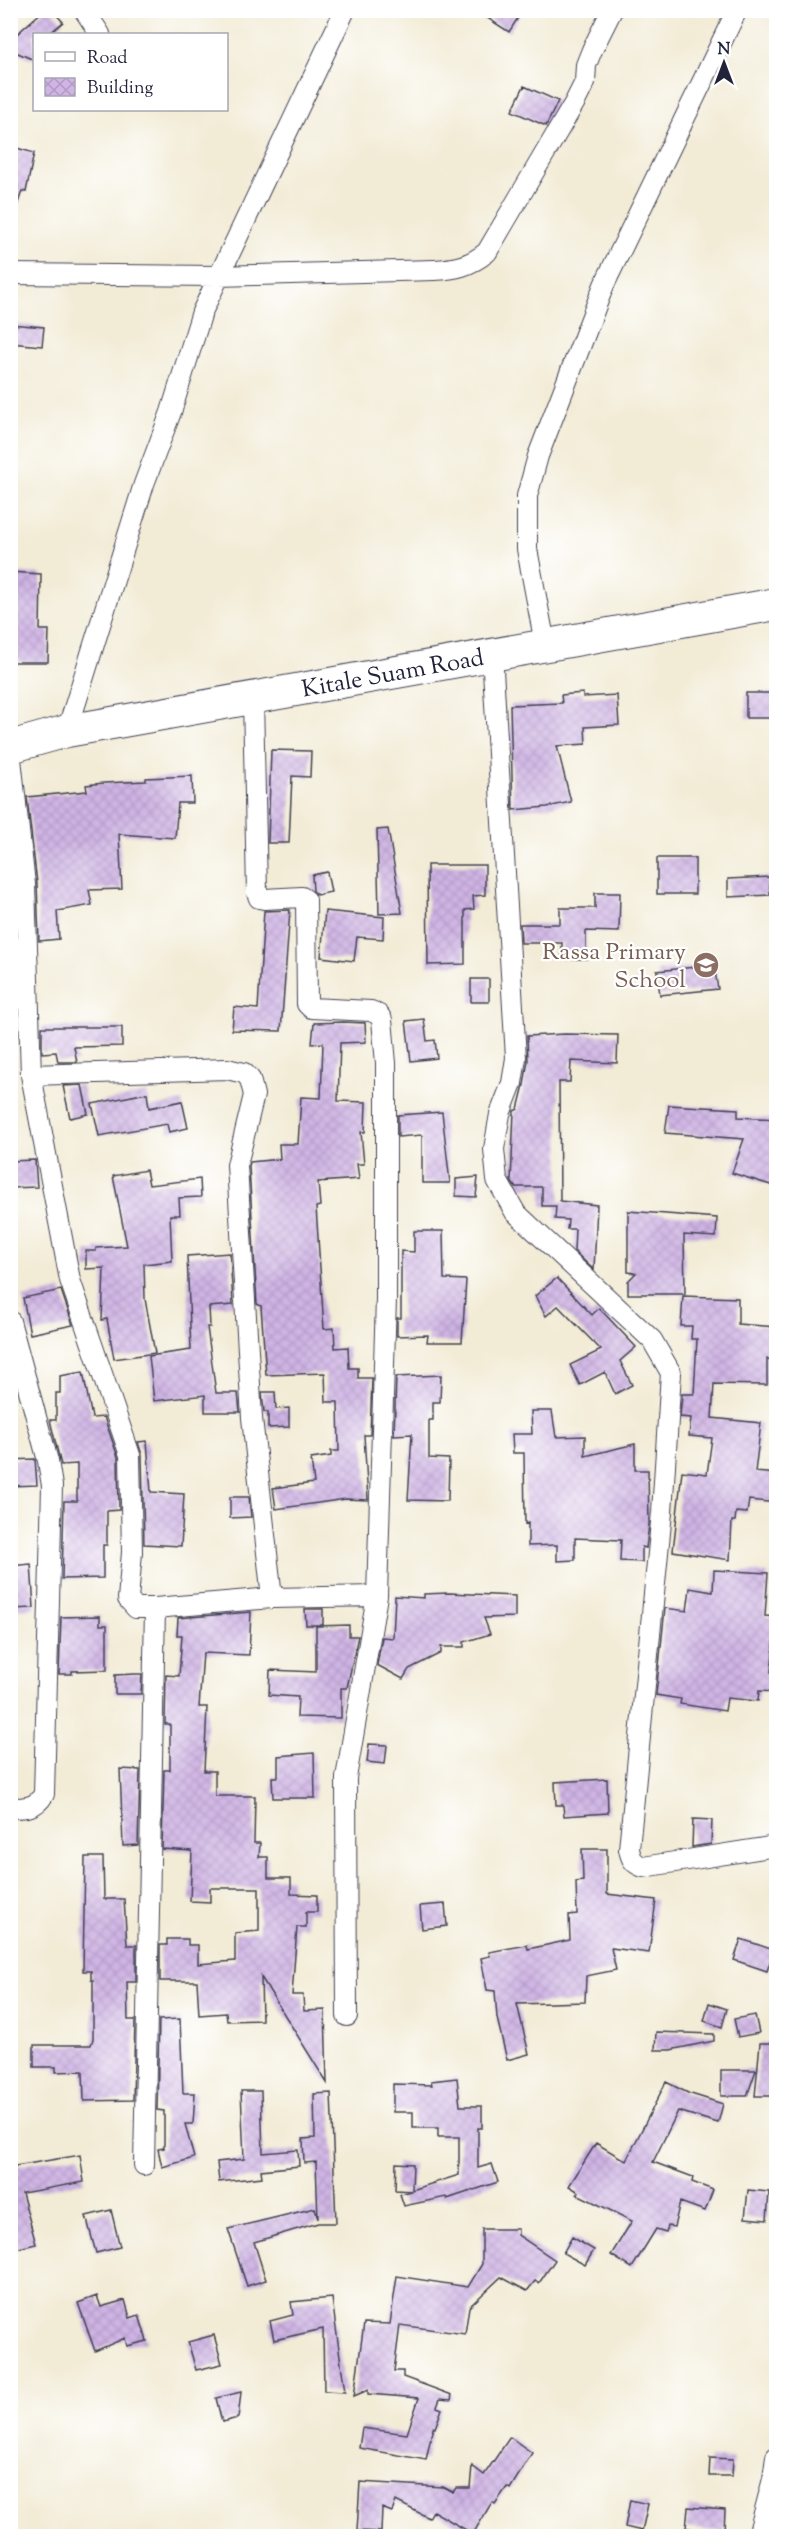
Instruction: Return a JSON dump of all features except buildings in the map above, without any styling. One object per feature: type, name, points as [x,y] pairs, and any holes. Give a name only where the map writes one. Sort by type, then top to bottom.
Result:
[{"type":"highway","name":"Kitale Suam Road","points":[[10,748],[67,731],[394,674],[492,653],[777,604]]},
{"type":"street","points":[[84,10],[99,33]]},
{"type":"street","points":[[67,731],[144,484],[171,412],[202,312],[345,10]]},
{"type":"street","points":[[10,274],[218,276],[456,269],[475,263],[487,252],[575,102],[585,82],[586,65],[592,50],[612,10]]},
{"type":"street","points":[[545,644],[527,549],[527,496],[538,456],[604,285],[737,10]]},
{"type":"street","points":[[492,653],[516,1058],[512,1083],[500,1114],[494,1149],[497,1180],[515,1212],[652,1340],[671,1373],[662,1512],[629,1849],[631,1858],[634,1864],[643,1867],[777,1846]]},
{"type":"street","points":[[254,698],[256,893],[259,898],[264,899],[302,897],[306,900],[306,999],[311,1008],[371,1011],[379,1015],[382,1020],[386,1063],[386,1298],[377,1596],[346,1778],[347,2016]]},
{"type":"street","points":[[10,748],[25,884],[31,1075],[70,1280],[130,1455],[132,1552],[128,1599],[136,1608],[155,1608],[272,1598],[377,1596]]},
{"type":"street","points":[[31,1075],[227,1069],[244,1073],[250,1079],[254,1095],[237,1165],[252,1418],[272,1598]]},
{"type":"street","points":[[10,1321],[48,1461],[52,1486],[44,1794],[39,1803],[26,1808],[10,1808]]},
{"type":"street","points":[[144,2165],[155,1608]]},
{"type":"street","points":[[758,2536],[775,2480],[777,2457]]},
{"type":"place","name":"Rassa Primary School","points":[[706,965]]}]
